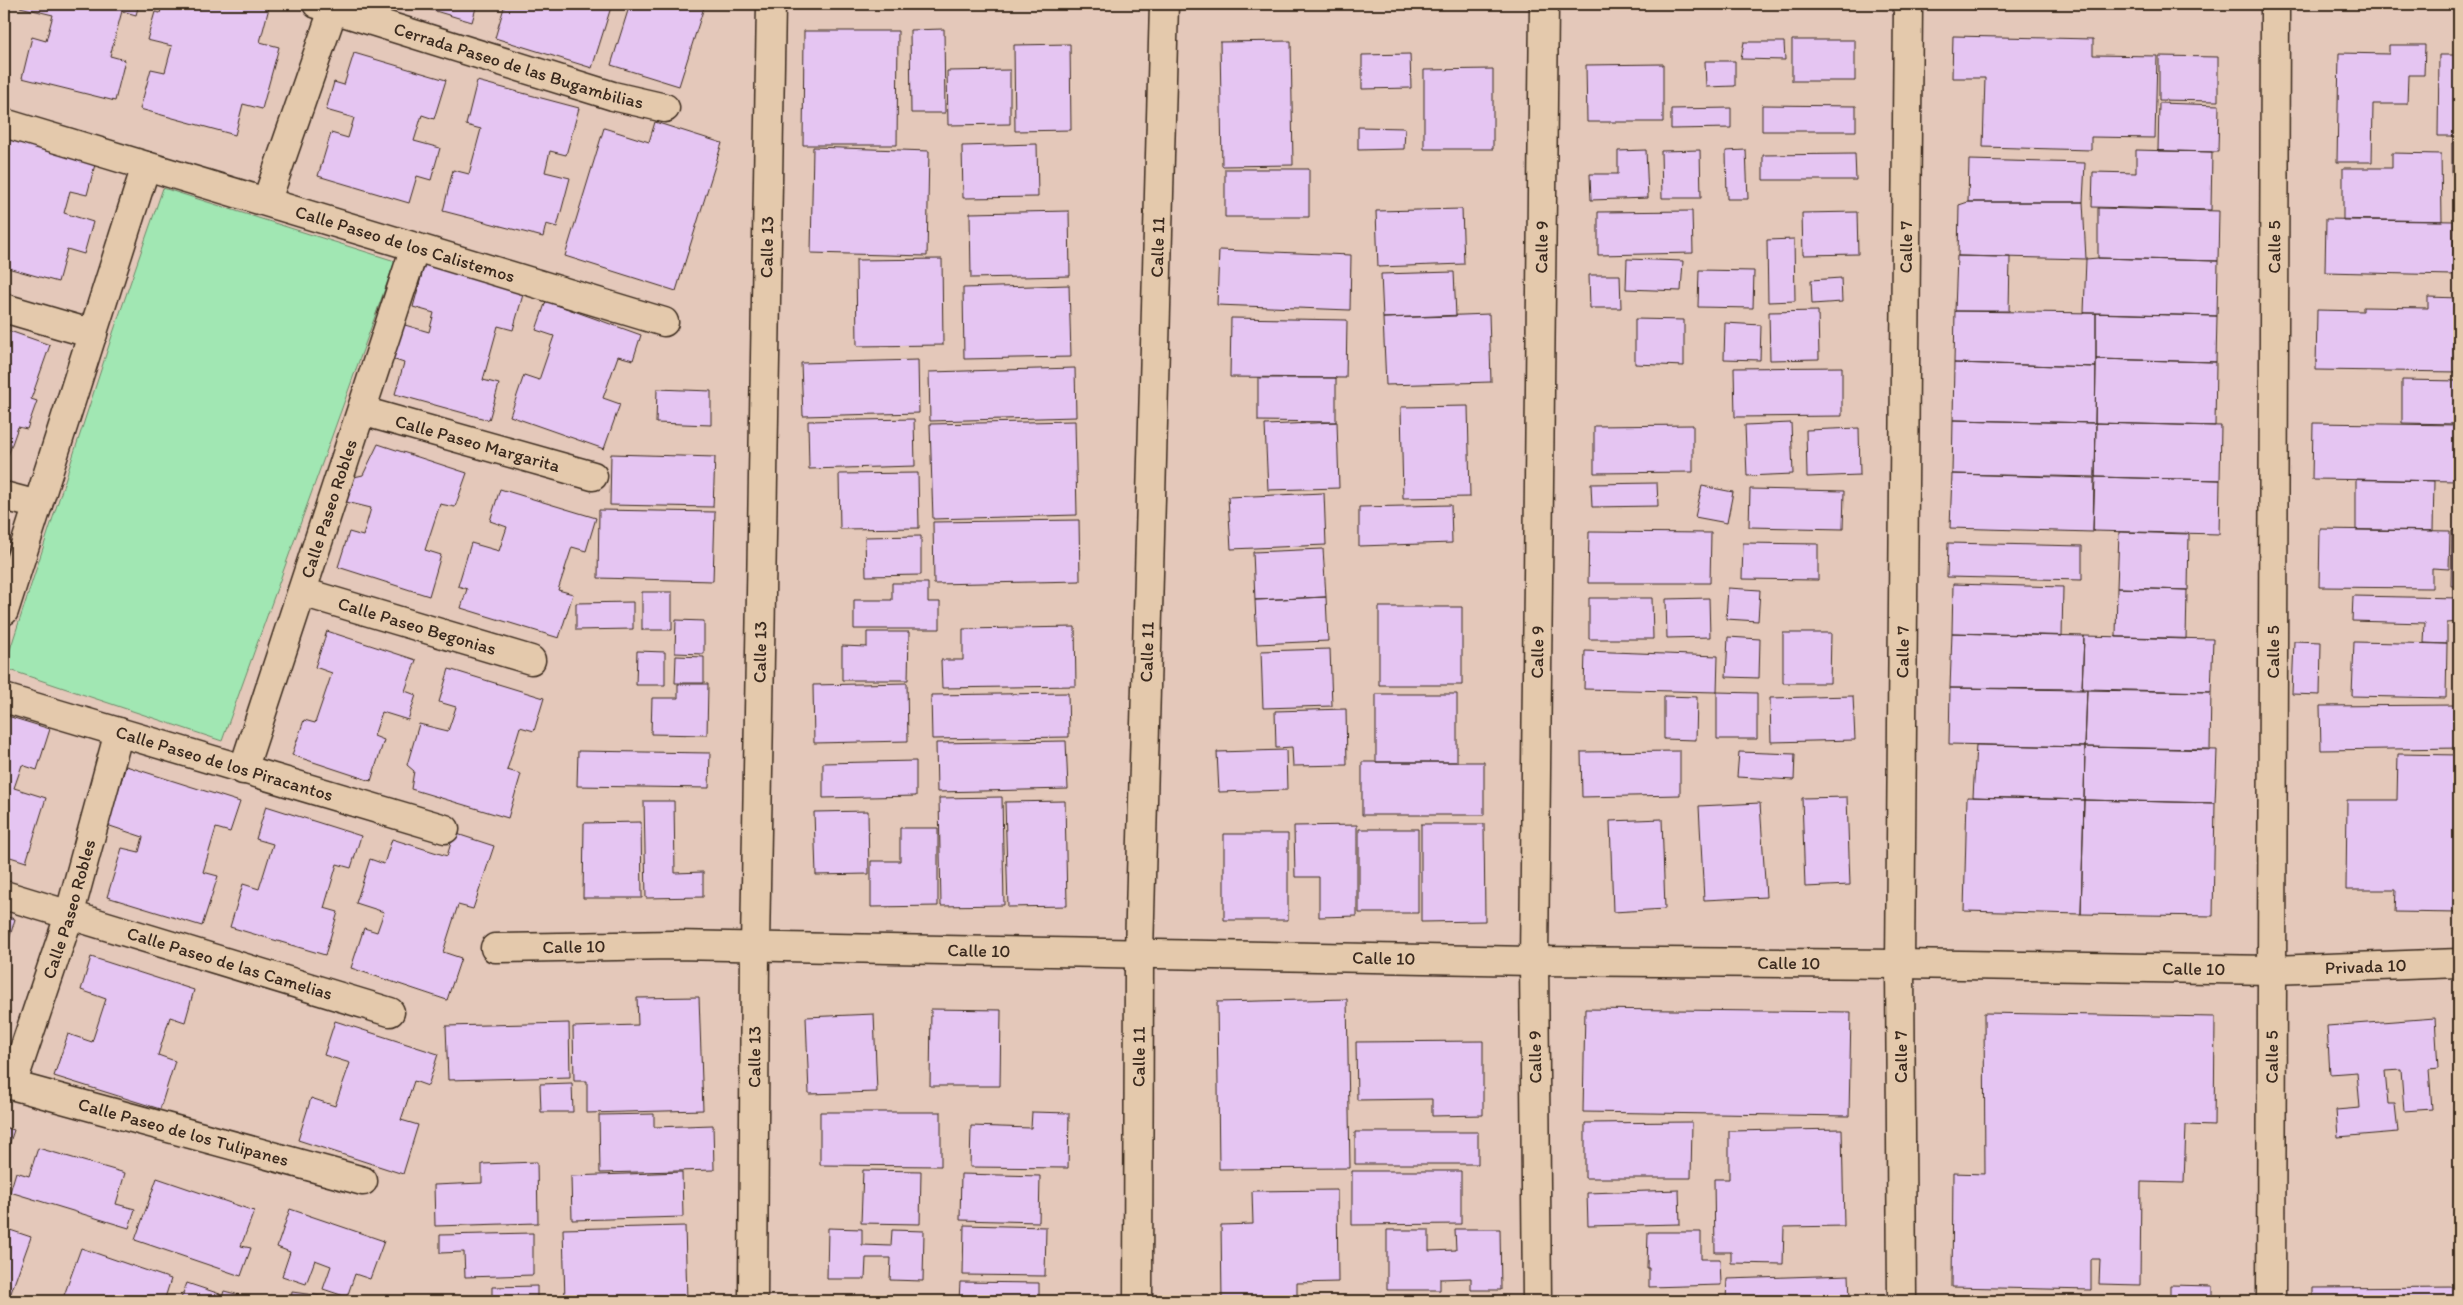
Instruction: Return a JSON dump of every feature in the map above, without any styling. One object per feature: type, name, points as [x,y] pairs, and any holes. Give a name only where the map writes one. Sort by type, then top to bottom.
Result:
[{"type":"street","name":"Calle 13","points":[[753,1301],[755,947],[771,4]]},
{"type":"street","name":"Calle 11","points":[[1138,1301],[1138,953],[1164,4]]},
{"type":"street","name":"Calle 9","points":[[1537,1301],[1534,961],[1544,4]]},
{"type":"street","name":"Calle 7","points":[[1902,1301],[1900,964],[1908,4]]},
{"type":"street","name":"Calle 5","points":[[2270,1301],[2275,4]]},
{"type":"street","name":"Cerrada Paseo de las Bugambilias","points":[[328,5],[613,96],[665,108]]},
{"type":"street","points":[[267,200],[328,5]]},
{"type":"street","name":"Calle Paseo de los Calistemos","points":[[4,123],[267,200],[664,322]]},
{"type":"street","points":[[4,611],[146,166]]},
{"type":"street","name":"Calle Paseo Robles","points":[[243,770],[415,247]]},
{"type":"street","points":[[4,308],[93,334]]},
{"type":"street","name":"Calle Paseo Margarita","points":[[362,411],[593,476]]},
{"type":"street","points":[[4,496],[38,506]]},
{"type":"street","name":"Calle Paseo Begonias","points":[[302,592],[531,660]]},
{"type":"street","name":"Calle Paseo de los Piracantos","points":[[4,698],[445,829]]},
{"type":"street","name":"Calle Paseo Robles","points":[[8,1084],[69,916],[120,732]]},
{"type":"street","name":"Calle Paseo de las Camelias","points":[[4,895],[390,1012]]},
{"type":"street","name":"Calle 10","points":[[495,948],[755,947],[1534,961],[2272,970]]},
{"type":"street","name":"Privada 10","points":[[2272,970],[2459,963]]},
{"type":"street","name":"Calle Paseo de los Tulipanes","points":[[8,1084],[363,1181]]},
{"type":"green space","points":[[163,188],[395,261],[222,741],[4,668],[112,336]]},
{"type":"building","points":[[21,4],[139,4],[136,15],[122,11],[110,56],[125,60],[115,101],[22,78],[32,37],[46,41],[53,15],[20,7]]},
{"type":"building","points":[[163,4],[270,4],[260,42],[279,47],[262,109],[243,104],[235,135],[140,109],[151,69],[165,72],[172,46],[147,40],[155,12],[160,13]]},
{"type":"building","points":[[412,4],[477,4],[472,22]]},
{"type":"building","points":[[505,4],[612,4],[592,68],[495,38]]},
{"type":"building","points":[[630,4],[705,4],[679,86],[611,65]]},
{"type":"building","points":[[944,29],[945,113],[911,113],[910,30]]},
{"type":"building","points":[[804,31],[898,31],[897,145],[803,145]]},
{"type":"building","points":[[1953,36],[2093,39],[2093,55],[2157,56],[2155,138],[2091,137],[2091,150],[1983,147],[1985,78],[1952,78]]},
{"type":"building","points":[[1792,40],[1855,40],[1855,81],[1792,81]]},
{"type":"building","points":[[1291,41],[1293,165],[1222,166],[1220,42]]},
{"type":"building","points":[[1744,42],[1784,42],[1785,60],[1741,59]]},
{"type":"building","points":[[1070,44],[1071,130],[1015,131],[1014,45]]},
{"type":"building","points":[[2389,45],[2425,45],[2424,75],[2408,75],[2407,104],[2373,104],[2372,162],[2337,162],[2339,53],[2389,54]]},
{"type":"building","points":[[354,53],[446,80],[434,119],[422,115],[414,141],[440,148],[431,180],[417,176],[409,203],[318,176],[331,133],[348,138],[354,118],[326,110],[334,82],[344,85]]},
{"type":"building","points":[[1410,54],[1411,88],[1362,89],[1362,55]]},
{"type":"building","points":[[2439,55],[2459,55],[2459,136],[2438,136]]},
{"type":"building","points":[[2159,56],[2218,57],[2218,101],[2159,100]]},
{"type":"building","points":[[1705,61],[1735,61],[1735,86],[1706,87]]},
{"type":"building","points":[[1663,64],[1663,122],[1587,122],[1586,65]]},
{"type":"building","points":[[1493,69],[1493,149],[1424,149],[1424,70]]},
{"type":"building","points":[[1010,70],[1010,124],[948,125],[947,71]]},
{"type":"building","points":[[477,81],[579,108],[566,155],[550,151],[545,172],[570,178],[557,227],[546,224],[543,237],[443,211],[453,170],[469,174],[481,129],[466,125]]},
{"type":"building","points":[[2159,103],[2219,105],[2218,152],[2158,151]]},
{"type":"building","points":[[1762,105],[1856,106],[1856,131],[1762,131]]},
{"type":"building","points":[[1731,108],[1731,128],[1671,129],[1671,109]]},
{"type":"building","points":[[655,122],[722,143],[676,291],[565,256],[604,128],[649,142]]},
{"type":"building","points":[[4,127],[98,153],[87,195],[70,191],[64,213],[93,222],[84,254],[67,249],[58,282],[4,267]]},
{"type":"building","points":[[1358,127],[1405,128],[1404,149],[1358,150]]},
{"type":"building","points":[[2452,143],[2459,143],[2459,175],[2452,175]]},
{"type":"building","points":[[1037,144],[1038,197],[963,198],[962,146]]},
{"type":"building","points":[[813,147],[929,151],[927,256],[811,253]]},
{"type":"building","points":[[1646,150],[1648,198],[1591,200],[1590,174],[1618,174],[1618,151]]},
{"type":"building","points":[[1700,150],[1701,198],[1662,198],[1661,151]]},
{"type":"building","points":[[1746,150],[1748,199],[1727,199],[1726,151]]},
{"type":"building","points":[[2136,150],[2212,152],[2211,210],[2092,207],[2093,172],[2136,173]]},
{"type":"building","points":[[2392,153],[2441,154],[2442,221],[2343,220],[2343,168],[2392,168]]},
{"type":"building","points":[[1855,154],[1856,180],[1763,180],[1763,155]]},
{"type":"building","points":[[1969,160],[2085,163],[2083,202],[1968,202]]},
{"type":"building","points":[[1225,169],[1309,169],[1309,217],[1225,217]]},
{"type":"building","points":[[2456,185],[2459,185],[2459,218],[2456,218]]},
{"type":"building","points":[[1968,202],[2083,202],[2086,259],[1958,256],[1959,205]]},
{"type":"building","points":[[2098,208],[2219,211],[2218,261],[2098,258]]},
{"type":"building","points":[[1462,209],[1464,264],[1378,267],[1376,211]]},
{"type":"building","points":[[1069,211],[1070,276],[971,278],[970,213]]},
{"type":"building","points":[[1692,211],[1693,253],[1598,255],[1598,212]]},
{"type":"building","points":[[1857,212],[1858,254],[1803,255],[1802,213]]},
{"type":"building","points":[[2326,219],[2454,221],[2453,275],[2325,272]]},
{"type":"building","points":[[1794,239],[1795,301],[1768,302],[1767,240]]},
{"type":"building","points":[[1219,250],[1351,255],[1350,310],[1217,305]]},
{"type":"building","points":[[1957,256],[2010,257],[2009,311],[1955,311]]},
{"type":"building","points":[[942,259],[943,345],[857,346],[856,260]]},
{"type":"building","points":[[1627,259],[1683,261],[1681,291],[1626,289]]},
{"type":"building","points":[[2086,259],[2218,261],[2217,316],[2084,313]]},
{"type":"building","points":[[425,263],[524,291],[513,330],[498,326],[483,380],[499,384],[489,420],[395,394],[404,363],[389,358],[398,323],[429,332],[434,313],[413,307]]},
{"type":"building","points":[[1699,270],[1754,271],[1753,308],[1698,307]]},
{"type":"building","points":[[1454,272],[1456,316],[1383,318],[1381,274]]},
{"type":"building","points":[[1589,275],[1620,275],[1621,308],[1590,308]]},
{"type":"building","points":[[1841,278],[1842,302],[1812,304],[1811,280]]},
{"type":"building","points":[[1069,285],[1071,357],[964,359],[963,288]]},
{"type":"building","points":[[2428,297],[2459,298],[2459,372],[2316,370],[2317,310],[2363,311],[2363,307],[2428,308]]},
{"type":"building","points":[[546,301],[641,335],[633,360],[618,356],[603,398],[620,404],[604,449],[510,416],[524,375],[539,380],[554,336],[536,330]]},
{"type":"building","points":[[1818,311],[1819,359],[1770,360],[1769,312]]},
{"type":"building","points":[[1955,311],[2096,313],[2096,367],[1954,363]]},
{"type":"building","points":[[2096,313],[2217,316],[2216,362],[2096,359]]},
{"type":"building","points":[[1489,314],[1491,382],[1386,385],[1383,318]]},
{"type":"building","points":[[1231,318],[1347,320],[1346,378],[1230,377]]},
{"type":"building","points":[[1635,319],[1684,320],[1684,366],[1635,364]]},
{"type":"building","points":[[1725,323],[1761,325],[1760,360],[1724,359]]},
{"type":"building","points":[[4,329],[50,345],[31,399],[37,401],[27,429],[18,427],[5,464]]},
{"type":"building","points":[[2096,359],[2216,362],[2215,426],[2095,423]]},
{"type":"building","points":[[918,360],[919,413],[803,416],[801,363]]},
{"type":"building","points":[[1954,363],[2096,367],[2095,423],[1953,420]]},
{"type":"building","points":[[1842,367],[1842,416],[1735,417],[1734,368]]},
{"type":"building","points":[[1075,368],[1076,417],[930,421],[929,372]]},
{"type":"building","points":[[1258,378],[1336,378],[1336,422],[1258,421]]},
{"type":"building","points":[[2402,380],[2459,381],[2459,424],[2402,423]]},
{"type":"building","points":[[657,389],[711,391],[711,425],[656,423]]},
{"type":"building","points":[[1468,406],[1470,497],[1403,498],[1401,407]]},
{"type":"building","points":[[914,419],[915,466],[809,469],[808,421]]},
{"type":"building","points":[[1953,420],[2096,423],[2095,477],[1952,474]]},
{"type":"building","points":[[1075,421],[1077,515],[933,519],[930,424]]},
{"type":"building","points":[[1337,422],[1339,488],[1268,490],[1265,425]]},
{"type":"building","points":[[1791,423],[1793,474],[1747,476],[1745,425]]},
{"type":"building","points":[[2096,423],[2221,426],[2220,480],[2095,477]]},
{"type":"building","points":[[2313,423],[2459,425],[2459,481],[2312,479]]},
{"type":"building","points":[[1693,425],[1693,472],[1594,473],[1594,426]]},
{"type":"building","points":[[1859,428],[1860,475],[1807,477],[1806,430]]},
{"type":"building","points":[[378,444],[467,473],[455,507],[440,504],[425,550],[441,555],[429,596],[338,567],[349,532],[363,536],[371,508],[338,500],[345,479],[363,475]]},
{"type":"building","points":[[611,454],[715,457],[713,507],[610,505]]},
{"type":"building","points":[[918,473],[919,528],[840,529],[839,474]]},
{"type":"building","points":[[1952,474],[2094,478],[2093,532],[1950,528]]},
{"type":"building","points":[[2095,477],[2220,480],[2219,534],[2093,531]]},
{"type":"building","points":[[2356,479],[2434,481],[2433,531],[2356,530]]},
{"type":"building","points":[[1657,483],[1658,506],[1592,507],[1591,484]]},
{"type":"building","points":[[1702,486],[1733,492],[1727,523],[1695,517]]},
{"type":"building","points":[[500,489],[596,518],[586,551],[572,547],[558,590],[573,594],[559,638],[461,608],[467,589],[458,586],[471,543],[499,551],[507,527],[490,521]]},
{"type":"building","points":[[1750,489],[1844,491],[1843,529],[1749,527]]},
{"type":"building","points":[[1324,493],[1326,545],[1231,549],[1228,497]]},
{"type":"building","points":[[1451,505],[1452,543],[1359,546],[1359,507]]},
{"type":"building","points":[[599,510],[715,512],[713,581],[598,578]]},
{"type":"building","points":[[1079,520],[1080,581],[934,584],[933,522]]},
{"type":"building","points":[[2320,529],[2450,531],[2449,569],[2432,568],[2432,588],[2319,587]]},
{"type":"building","points":[[2452,530],[2459,530],[2459,586],[2451,586]]},
{"type":"building","points":[[1589,532],[1711,533],[1710,583],[1588,583]]},
{"type":"building","points":[[2119,532],[2189,534],[2188,590],[2117,588]]},
{"type":"building","points":[[921,536],[921,575],[866,576],[865,537]]},
{"type":"building","points":[[1743,543],[1818,544],[1818,580],[1742,579]]},
{"type":"building","points":[[1948,543],[2082,546],[2082,580],[1947,577]]},
{"type":"building","points":[[1323,549],[1326,597],[1255,600],[1253,552]]},
{"type":"building","points":[[892,583],[928,583],[928,602],[940,602],[940,629],[854,629],[854,600],[892,600]]},
{"type":"building","points":[[1953,584],[2063,587],[2062,636],[1952,633]]},
{"type":"building","points":[[1728,588],[1760,590],[1758,621],[1726,619]]},
{"type":"building","points":[[2117,588],[2187,590],[2186,639],[2116,637]]},
{"type":"building","points":[[642,592],[672,592],[672,630],[642,630]]},
{"type":"building","points":[[2353,596],[2459,598],[2459,622],[2447,623],[2447,644],[2424,643],[2425,623],[2352,621]]},
{"type":"building","points":[[1326,597],[1328,641],[1257,644],[1255,600]]},
{"type":"building","points":[[1589,598],[1652,598],[1653,639],[1589,639]]},
{"type":"building","points":[[1709,598],[1710,637],[1667,638],[1666,599]]},
{"type":"building","points":[[633,602],[633,629],[576,630],[576,603]]},
{"type":"building","points":[[1379,607],[1462,607],[1462,685],[1379,685]]},
{"type":"building","points":[[676,620],[704,621],[704,654],[675,653]]},
{"type":"building","points":[[1075,627],[1076,686],[942,688],[941,660],[963,660],[963,629]]},
{"type":"building","points":[[327,631],[416,660],[405,691],[416,695],[408,720],[382,712],[374,736],[384,740],[371,781],[292,755],[304,720],[315,723],[332,673],[315,667]]},
{"type":"building","points":[[867,632],[909,632],[908,680],[842,680],[842,646],[867,647]]},
{"type":"building","points":[[1783,633],[1831,633],[1830,683],[1783,683]]},
{"type":"building","points":[[1952,633],[2084,636],[2082,690],[1950,688]]},
{"type":"building","points":[[2084,636],[2213,639],[2211,692],[2082,690]]},
{"type":"building","points":[[1728,637],[1760,639],[1759,678],[1726,677]]},
{"type":"building","points":[[2294,641],[2321,642],[2320,695],[2292,694]]},
{"type":"building","points":[[2354,642],[2447,644],[2446,698],[2352,696]]},
{"type":"building","points":[[1330,649],[1332,706],[1263,708],[1261,651]]},
{"type":"building","points":[[637,651],[665,652],[665,685],[636,685]]},
{"type":"building","points":[[1585,651],[1718,656],[1717,692],[1584,689]]},
{"type":"building","points":[[676,656],[704,657],[704,683],[675,683]]},
{"type":"building","points":[[449,669],[544,698],[534,731],[520,727],[507,770],[521,774],[508,818],[411,789],[414,771],[407,765],[419,724],[448,731],[456,707],[439,702]]},
{"type":"building","points":[[907,683],[908,741],[814,743],[813,685]]},
{"type":"building","points":[[678,684],[708,684],[707,735],[651,734],[652,698],[678,698]]},
{"type":"building","points":[[1950,688],[2087,689],[2085,747],[1949,744]]},
{"type":"building","points":[[2087,689],[2211,692],[2210,749],[2085,747]]},
{"type":"building","points":[[1717,692],[1757,693],[1757,739],[1717,739]]},
{"type":"building","points":[[1068,693],[1069,737],[932,739],[931,695]]},
{"type":"building","points":[[1376,694],[1457,694],[1457,762],[1376,762]]},
{"type":"building","points":[[1664,696],[1697,697],[1696,740],[1664,739]]},
{"type":"building","points":[[1853,696],[1855,740],[1771,742],[1770,698]]},
{"type":"building","points":[[2459,705],[2459,748],[2321,750],[2320,706]]},
{"type":"building","points":[[1346,709],[1347,765],[1293,766],[1292,747],[1276,748],[1275,711]]},
{"type":"building","points":[[4,715],[50,729],[37,770],[22,765],[14,788],[46,798],[26,862],[4,855]]},
{"type":"building","points":[[1066,741],[1068,789],[937,792],[936,743]]},
{"type":"building","points":[[1976,745],[2085,747],[2084,800],[1973,797]]},
{"type":"building","points":[[2085,747],[2217,750],[2215,803],[2084,800]]},
{"type":"building","points":[[1286,750],[1287,790],[1219,792],[1217,752]]},
{"type":"building","points":[[578,751],[710,753],[709,788],[577,786]]},
{"type":"building","points":[[1680,751],[1680,795],[1582,797],[1581,752]]},
{"type":"building","points":[[1739,752],[1795,754],[1794,780],[1737,777]]},
{"type":"building","points":[[2398,754],[2459,755],[2459,913],[2395,912],[2396,890],[2346,890],[2347,800],[2397,800]]},
{"type":"building","points":[[916,761],[916,796],[823,798],[823,763]]},
{"type":"building","points":[[1362,762],[1484,762],[1484,815],[1362,815]]},
{"type":"building","points":[[126,766],[240,802],[230,832],[216,828],[203,872],[218,876],[202,926],[107,897],[122,848],[139,852],[143,837],[107,825]]},
{"type":"building","points":[[1002,797],[1004,905],[941,906],[939,798]]},
{"type":"building","points":[[1847,797],[1850,885],[1805,887],[1802,798]]},
{"type":"building","points":[[1967,797],[2084,800],[2081,914],[1964,911]]},
{"type":"building","points":[[2084,800],[2215,803],[2213,916],[2081,914]]},
{"type":"building","points":[[644,801],[674,801],[675,873],[703,872],[703,897],[646,898]]},
{"type":"building","points":[[1065,801],[1067,906],[1008,907],[1005,802]]},
{"type":"building","points":[[1760,803],[1766,897],[1704,900],[1699,806]]},
{"type":"building","points":[[266,806],[361,836],[351,868],[337,864],[324,908],[338,912],[325,955],[230,927],[243,884],[259,889],[273,844],[256,839]]},
{"type":"building","points":[[868,811],[869,874],[816,875],[814,812]]},
{"type":"building","points":[[1662,819],[1665,909],[1613,912],[1610,821]]},
{"type":"building","points":[[641,822],[642,898],[583,898],[584,823]]},
{"type":"building","points":[[1421,824],[1484,824],[1485,921],[1421,922]]},
{"type":"building","points":[[1357,825],[1357,916],[1319,917],[1319,877],[1295,877],[1294,826]]},
{"type":"building","points":[[900,828],[938,828],[938,906],[871,907],[871,861],[900,861]]},
{"type":"building","points":[[1359,829],[1418,829],[1418,913],[1359,913]]},
{"type":"building","points":[[454,833],[494,846],[473,909],[458,905],[443,952],[461,958],[447,1000],[351,968],[364,928],[377,932],[384,912],[356,903],[370,859],[384,864],[392,839],[447,856]]},
{"type":"building","points":[[1224,834],[1288,834],[1288,920],[1224,920]]},
{"type":"building","points":[[4,916],[15,919],[4,957]]},
{"type":"building","points":[[91,957],[194,990],[185,1022],[170,1017],[158,1055],[175,1061],[160,1109],[54,1076],[68,1034],[92,1042],[106,999],[81,990]]},
{"type":"building","points":[[699,997],[703,1110],[587,1113],[587,1081],[574,1081],[573,1027],[638,1025],[637,998]]},
{"type":"building","points":[[1347,999],[1350,1168],[1219,1169],[1217,1002]]},
{"type":"building","points":[[931,1009],[1001,1010],[1000,1086],[930,1086]]},
{"type":"building","points":[[1585,1009],[1851,1012],[1849,1116],[1583,1112]]},
{"type":"building","points":[[1984,1013],[2215,1017],[2214,1126],[2186,1125],[2184,1183],[2141,1182],[2140,1285],[2099,1284],[2100,1259],[2091,1259],[2091,1290],[1952,1287],[1953,1173],[1985,1174]]},
{"type":"building","points":[[874,1014],[877,1092],[809,1094],[806,1017]]},
{"type":"building","points":[[2435,1018],[2438,1068],[2429,1069],[2432,1109],[2404,1111],[2401,1070],[2385,1071],[2388,1104],[2395,1104],[2398,1132],[2338,1137],[2336,1110],[2360,1108],[2357,1072],[2330,1074],[2327,1026]]},
{"type":"building","points":[[335,1021],[438,1054],[428,1086],[414,1081],[401,1120],[418,1125],[403,1174],[298,1140],[311,1098],[335,1106],[350,1063],[324,1055]]},
{"type":"building","points":[[569,1023],[570,1077],[448,1080],[446,1026]]},
{"type":"building","points":[[1483,1041],[1483,1115],[1432,1116],[1432,1099],[1357,1100],[1356,1042]]},
{"type":"building","points":[[572,1083],[573,1112],[541,1112],[540,1084]]},
{"type":"building","points":[[820,1112],[941,1112],[941,1166],[820,1165]]},
{"type":"building","points":[[1032,1112],[1069,1113],[1068,1168],[970,1167],[971,1126],[1031,1128]]},
{"type":"building","points":[[654,1114],[654,1127],[713,1125],[714,1170],[600,1173],[599,1115]]},
{"type":"building","points":[[1692,1122],[1691,1178],[1585,1178],[1585,1123]]},
{"type":"building","points":[[4,1127],[14,1130],[4,1160]]},
{"type":"building","points":[[1842,1129],[1844,1226],[1784,1227],[1783,1264],[1731,1263],[1731,1252],[1715,1252],[1714,1179],[1729,1179],[1729,1131]]},
{"type":"building","points":[[1355,1132],[1478,1132],[1478,1164],[1355,1164]]},
{"type":"building","points":[[38,1148],[125,1173],[116,1204],[135,1209],[129,1228],[10,1192],[16,1172],[29,1176]]},
{"type":"building","points":[[537,1162],[538,1223],[435,1226],[434,1185],[482,1183],[482,1164]]},
{"type":"building","points":[[863,1170],[921,1171],[920,1224],[861,1223]]},
{"type":"building","points":[[1352,1171],[1461,1171],[1461,1224],[1352,1225]]},
{"type":"building","points":[[682,1172],[683,1217],[572,1220],[571,1176]]},
{"type":"building","points":[[961,1174],[1040,1176],[1039,1222],[960,1220]]},
{"type":"building","points":[[157,1178],[254,1211],[241,1246],[251,1248],[241,1276],[135,1240]]},
{"type":"building","points":[[1337,1190],[1338,1282],[1297,1283],[1297,1301],[1222,1301],[1221,1225],[1253,1224],[1252,1191]]},
{"type":"building","points":[[1679,1190],[1680,1224],[1588,1226],[1587,1193]]},
{"type":"building","points":[[290,1209],[384,1241],[370,1279],[355,1274],[347,1297],[323,1289],[331,1266],[315,1260],[306,1284],[282,1276],[290,1252],[277,1247]]},
{"type":"building","points":[[964,1225],[1046,1227],[1045,1276],[963,1275]]},
{"type":"building","points":[[685,1226],[687,1301],[565,1301],[563,1229]]},
{"type":"building","points":[[4,1228],[31,1237],[8,1301],[4,1301]]},
{"type":"building","points":[[828,1228],[862,1229],[862,1245],[891,1246],[892,1230],[924,1231],[923,1281],[890,1280],[891,1258],[866,1258],[865,1279],[827,1279]]},
{"type":"building","points":[[1455,1229],[1500,1229],[1501,1290],[1471,1290],[1471,1278],[1440,1279],[1440,1290],[1387,1290],[1387,1230],[1429,1230],[1429,1251],[1456,1250]]},
{"type":"building","points":[[1648,1232],[1701,1232],[1701,1259],[1720,1259],[1721,1285],[1649,1287],[1649,1268],[1647,1268]]},
{"type":"building","points":[[533,1233],[533,1275],[465,1277],[464,1252],[440,1253],[440,1235]]},
{"type":"building","points":[[81,1248],[171,1279],[164,1301],[62,1301]]},
{"type":"building","points":[[1849,1275],[1850,1301],[1726,1301],[1727,1279]]},
{"type":"building","points":[[960,1282],[1039,1283],[1039,1301],[959,1301]]},
{"type":"building","points":[[187,1283],[220,1294],[218,1301],[180,1301]]},
{"type":"building","points":[[2170,1285],[2212,1286],[2212,1301],[2170,1301]]},
{"type":"building","points":[[537,1286],[537,1301],[492,1301],[492,1287]]},
{"type":"building","points":[[2459,1287],[2459,1301],[2313,1301],[2313,1288]]},
{"type":"building","points":[[224,1291],[263,1301],[221,1301]]},
{"type":"building","points":[[292,1292],[358,1301],[291,1301]]}]
